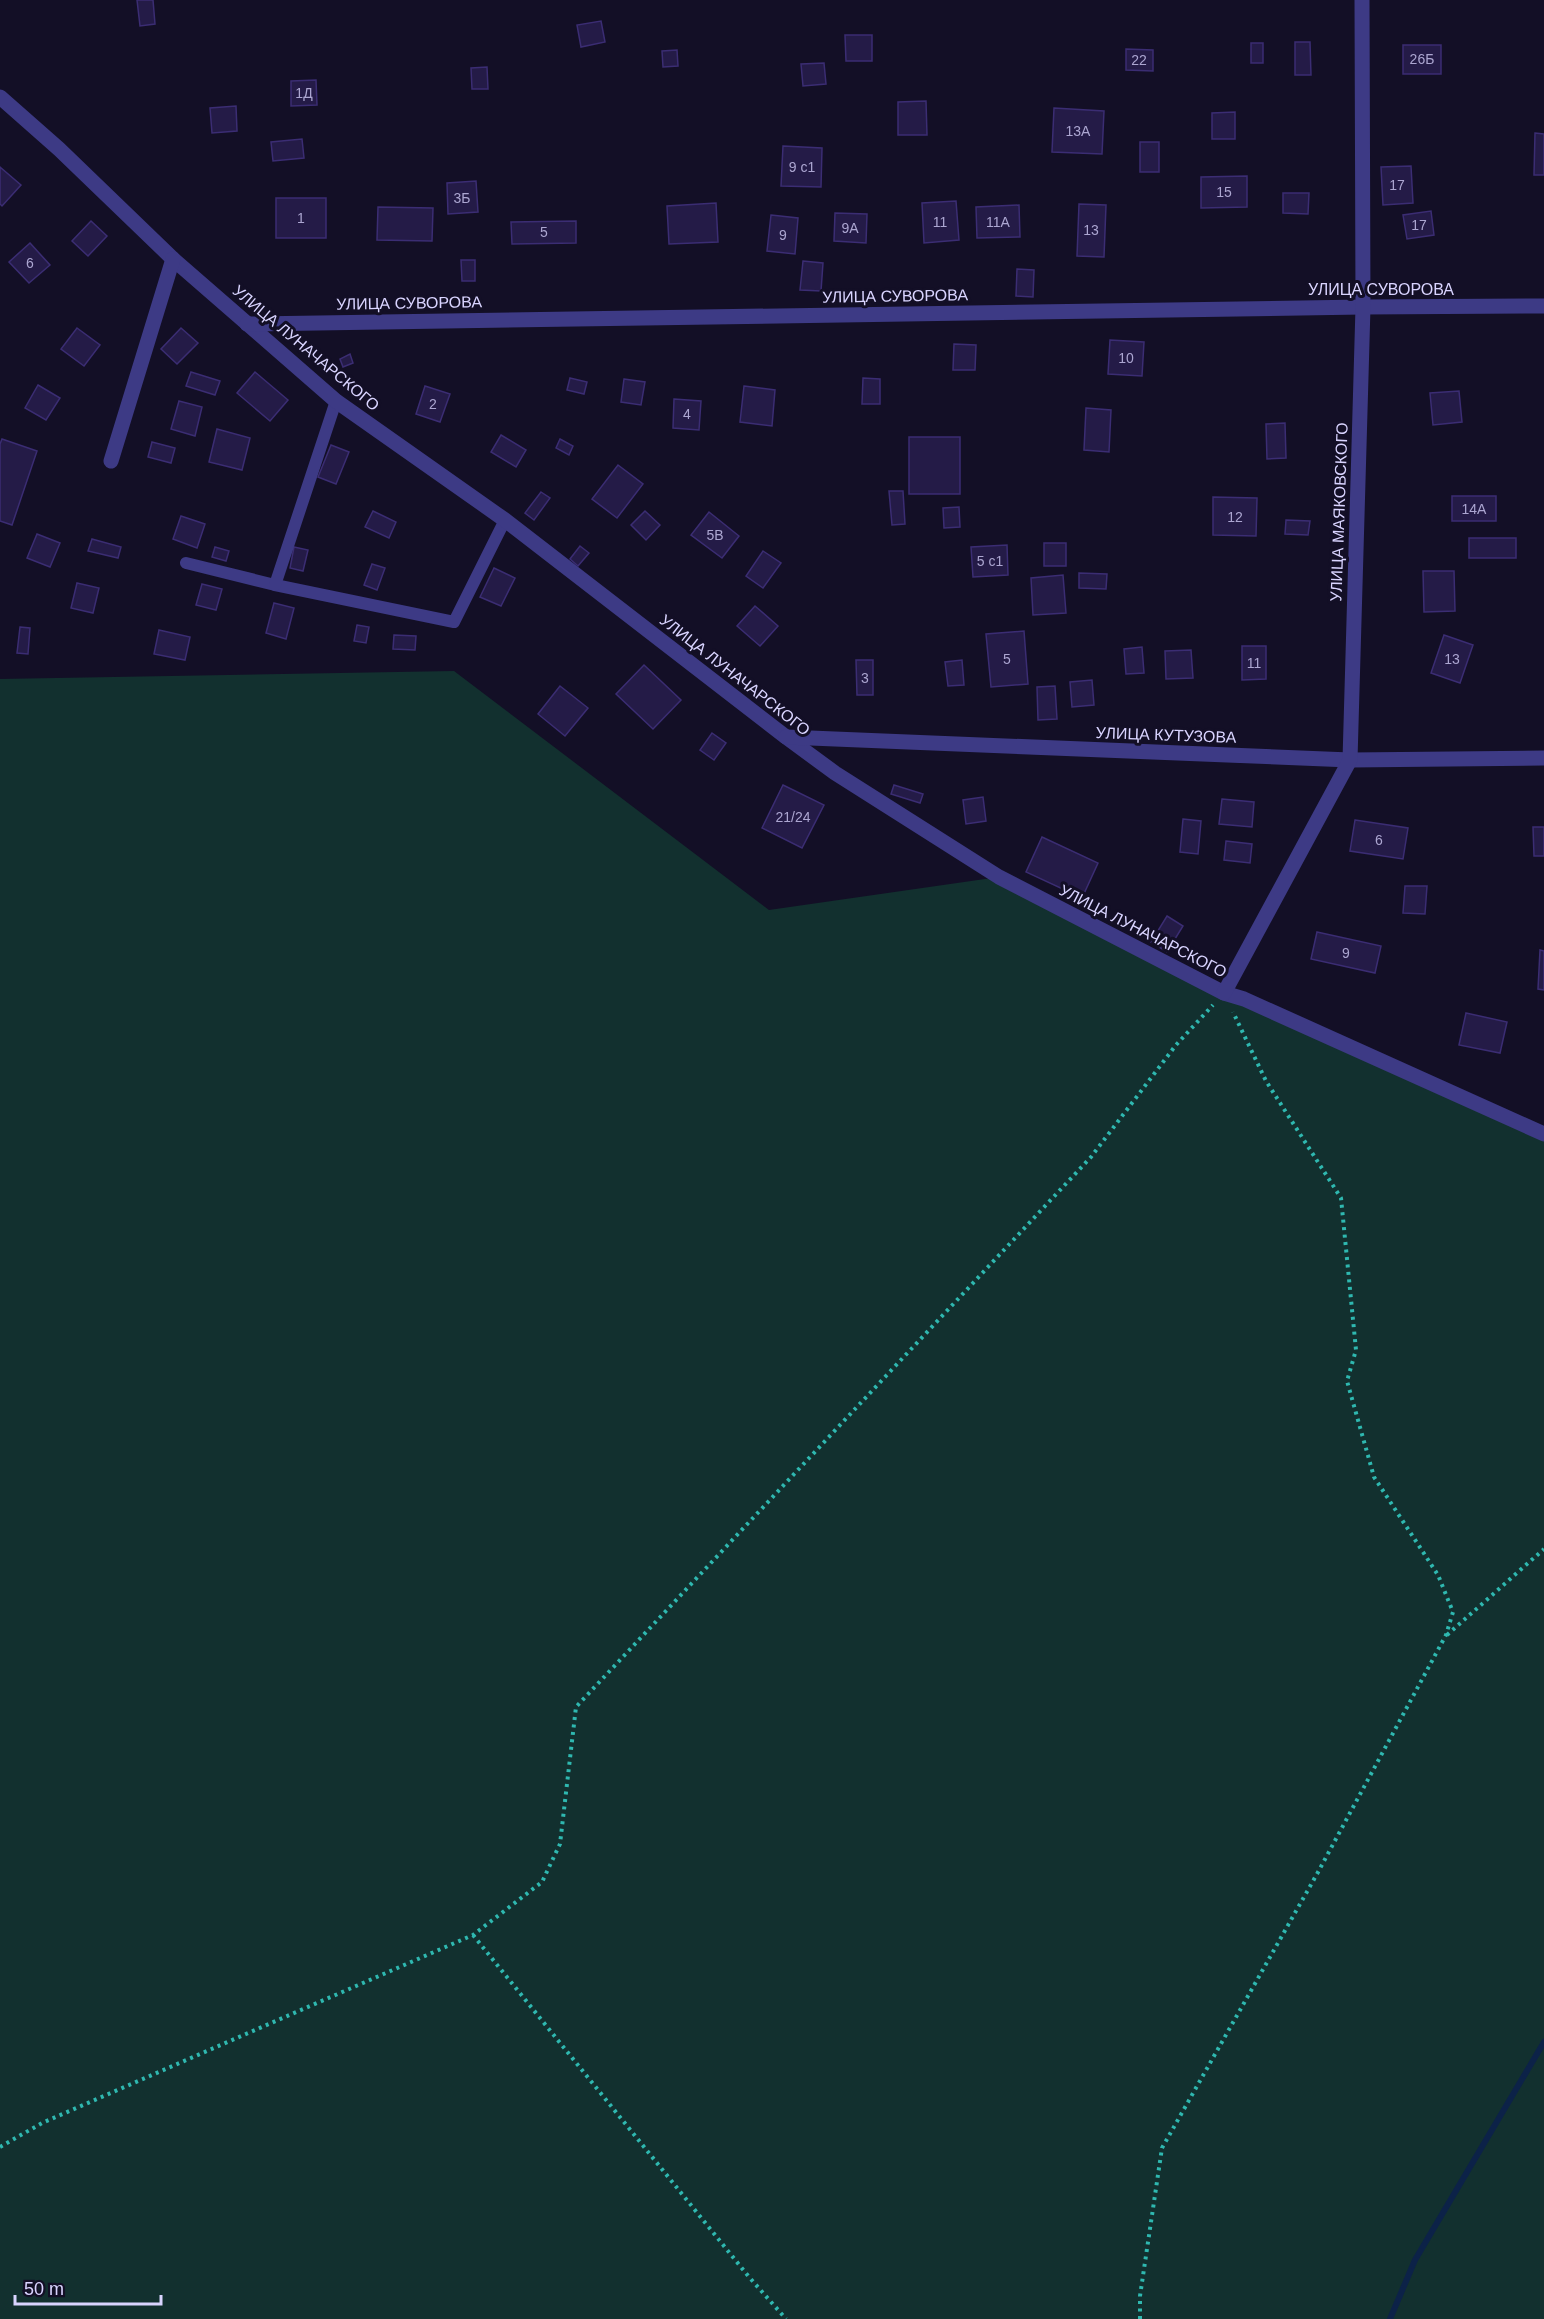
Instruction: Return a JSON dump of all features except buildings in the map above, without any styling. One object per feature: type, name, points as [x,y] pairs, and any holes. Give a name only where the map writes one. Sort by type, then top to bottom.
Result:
[{"type":"street","name":"УЛИЦА МАЯКОВСКОГО","points":[[1224,993],[1350,760],[1363,307],[1362,0]]},
{"type":"street","name":"УЛИЦА ЛУНАЧАРСКОГО","points":[[0,97],[59,149],[173,259],[336,401],[505,520],[835,773],[999,877],[1224,993],[1244,999],[1544,1134]]},
{"type":"street","points":[[111,461],[173,259]]},
{"type":"street","name":"УЛИЦА СУВОРОВА","points":[[247,324],[1544,306]]},
{"type":"street","name":"УЛИЦА КУТУЗОВА","points":[[786,737],[1350,760],[1544,758]]},
{"type":"lane","points":[[275,585],[336,401]]},
{"type":"lane","points":[[186,563],[275,585],[454,621],[505,520]]},
{"type":"path","points":[[0,2147],[42,2123],[473,1935],[542,1882],[560,1844],[576,1707],[1091,1157],[1176,1045],[1224,993],[1266,1081],[1341,1198],[1356,1350],[1347,1381],[1374,1477],[1438,1575],[1453,1612],[1446,1635],[1317,1874],[1162,2148],[1140,2296],[1140,2319]]},
{"type":"path","points":[[1446,1635],[1544,1549]]},
{"type":"path","points":[[473,1935],[748,2277],[786,2319]]},
{"type":"green space","points":[[454,671],[769,910],[999,877],[1224,993],[1544,1134],[1544,2319],[0,2319],[0,679]]},
{"type":"waterway","points":[[1390,2319],[1415,2260],[1544,2042]]}]
